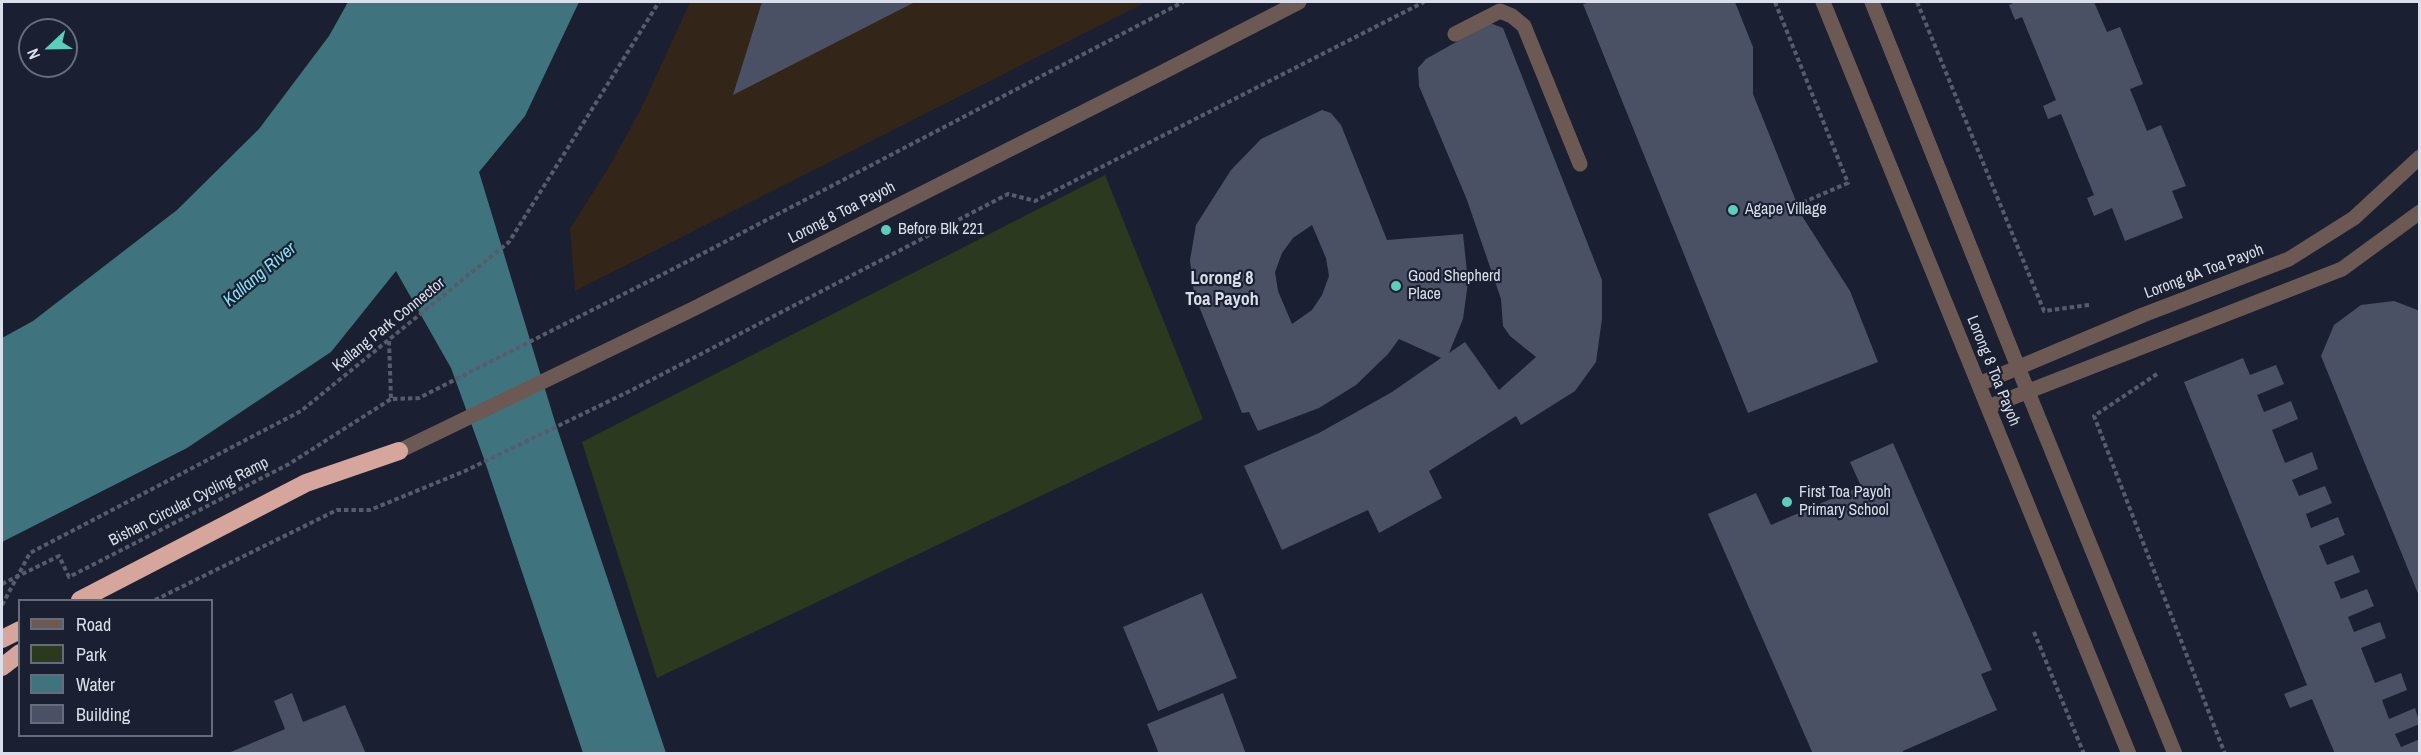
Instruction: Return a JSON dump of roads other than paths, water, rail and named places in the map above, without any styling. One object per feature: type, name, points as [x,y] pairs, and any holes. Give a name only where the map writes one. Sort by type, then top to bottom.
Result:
[{"type":"highway","points":[[94,595],[306,483],[399,451]]},
{"type":"highway","points":[[2,639],[18,631]]},
{"type":"highway","points":[[2,667],[18,655]]},
{"type":"street","name":"Lorong 8 Toa Payoh","points":[[399,451],[606,351],[1299,2]]},
{"type":"street","name":"Lorong 8 Toa Payoh","points":[[1823,2],[2129,753]]},
{"type":"street","name":"Lorong 8 Toa Payoh","points":[[1872,2],[2175,753]]},
{"type":"street","points":[[1455,34],[1500,11],[1512,16],[1524,26],[1580,164]]},
{"type":"street","name":"Lorong 8A Toa Payoh","points":[[1979,384],[2143,315],[2289,259],[2354,218],[2418,162]]},
{"type":"street","points":[[1988,407],[2342,269],[2420,212]]},
{"type":"water","name":"Kallang River","points":[[348,2],[579,2],[525,116],[479,172],[555,422],[666,753],[583,753],[451,368],[396,271],[331,352],[187,448],[2,542],[2,338],[33,321],[177,210],[259,129],[329,36]]},
{"type":"place","name":"Agape Village","points":[[1733,210]]},
{"type":"place","name":"Before Blk 221","points":[[886,230]]},
{"type":"place","name":"Good Shepherd Place","points":[[1396,286]]},
{"type":"place","name":"First Toa Payoh Primary School","points":[[1787,502]]},
{"type":"district","name":"Lorong 8 Toa Payoh","points":[[1222,289]]}]
